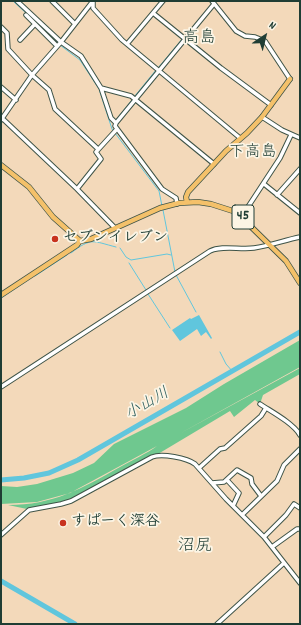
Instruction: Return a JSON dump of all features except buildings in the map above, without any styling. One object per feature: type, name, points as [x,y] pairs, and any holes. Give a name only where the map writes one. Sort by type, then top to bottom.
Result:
[{"type":"main road","points":[[187,202],[186,197],[188,192],[231,146],[247,133],[262,117],[290,79]]},
{"type":"main road","points":[[1,164],[29,187],[53,217],[80,241],[77,246],[1,296]]},
{"type":"main road","name":"45","points":[[80,241],[91,239],[160,208],[187,202],[211,204],[232,210],[242,216],[286,261],[300,283]]},
{"type":"street","points":[[17,1],[61,42],[81,56],[101,88],[117,129],[162,189],[176,198],[177,204]]},
{"type":"street","points":[[52,1],[75,24]]},
{"type":"street","points":[[93,1],[61,42],[32,75],[2,120],[77,189],[115,228]]},
{"type":"street","points":[[93,1],[93,8],[110,28],[127,44],[240,138]]},
{"type":"street","points":[[127,44],[163,1]]},
{"type":"street","points":[[115,122],[158,69],[186,40],[213,2],[236,31],[245,36],[255,37],[265,41],[290,79]]},
{"type":"street","points":[[153,13],[221,68],[271,105]]},
{"type":"street","points":[[26,15],[57,46]]},
{"type":"street","points":[[20,40],[35,24]]},
{"type":"street","points":[[1,27],[7,33],[8,49],[32,75],[49,90],[55,109],[98,149]]},
{"type":"street","points":[[1,34],[4,30]]},
{"type":"street","points":[[1,87],[16,100]]},
{"type":"street","points":[[101,88],[134,98],[214,164]]},
{"type":"street","points":[[262,117],[291,135],[300,138]]},
{"type":"street","points":[[77,189],[101,159],[96,154],[98,149],[117,129]]},
{"type":"street","points":[[242,216],[280,158],[291,135]]},
{"type":"street","points":[[276,195],[300,169]]},
{"type":"street","points":[[264,184],[300,213]]},
{"type":"street","points":[[1,387],[214,249],[241,249],[270,245],[300,236]]},
{"type":"street","points":[[260,404],[291,426],[300,435]]},
{"type":"street","points":[[199,468],[220,449],[225,448],[261,416],[266,408]]},
{"type":"street","points":[[242,515],[279,477],[284,465],[300,449]]},
{"type":"street","points":[[1,535],[29,510],[70,501],[156,456],[165,456],[194,463],[233,506],[264,537],[300,582]]},
{"type":"street","points":[[212,483],[224,482],[237,470],[250,478],[252,484],[261,496]]},
{"type":"street","points":[[227,480],[240,493],[233,506]]},
{"type":"street","points":[[264,537],[286,515],[294,504],[300,508]]},
{"type":"street","points":[[272,547],[297,529],[300,529]]},
{"type":"street","points":[[217,624],[284,563]]},
{"type":"green space","points":[[300,340],[300,367],[179,434],[300,368],[300,374],[263,395],[260,404],[255,400],[234,417],[230,411],[158,454],[65,502],[27,509],[8,505],[39,502],[68,494],[37,502],[1,504],[1,486],[17,487],[37,484],[73,473],[94,463],[114,444],[186,408]],"holes":[[[157,446],[106,475],[73,491]]]},
{"type":"water","points":[[199,315],[212,338],[211,339],[206,332],[201,336],[197,329],[180,341],[172,330],[190,318],[191,319]]},
{"type":"waterway","points":[[13,1],[27,14]]},
{"type":"waterway","points":[[39,26],[58,43]]},
{"type":"waterway","points":[[158,68],[183,38]]},
{"type":"waterway","points":[[60,45],[80,60],[99,89],[112,129],[159,191],[162,206]]},
{"type":"waterway","points":[[134,97],[156,70]]},
{"type":"waterway","points":[[115,121],[132,100]]},
{"type":"waterway","points":[[163,210],[175,272]]},
{"type":"waterway","points":[[71,253],[88,242],[97,242],[116,247]]},
{"type":"waterway","points":[[120,248],[126,257],[131,260],[167,254],[171,255]]},
{"type":"waterway","points":[[35,276],[67,255]]},
{"type":"waterway","points":[[129,263],[146,290]]},
{"type":"waterway","points":[[176,275],[196,312]]},
{"type":"waterway","points":[[1,298],[31,278]]},
{"type":"waterway","points":[[148,294],[170,328]]},
{"type":"waterway","name":"小山川","points":[[1,480],[24,478],[49,473],[78,460],[300,332]]},
{"type":"waterway","points":[[220,352],[226,364],[233,372]]},
{"type":"waterway","points":[[1,581],[75,624]]},
{"type":"place","name":"セブンイレブン","points":[[55,239]]},
{"type":"place","name":"すぱーく深谷","points":[[63,523]]},
{"type":"district","name":"高島","points":[[199,40]]},
{"type":"district","name":"下高島","points":[[253,154]]},
{"type":"district","name":"沼尻","points":[[195,548]]}]
